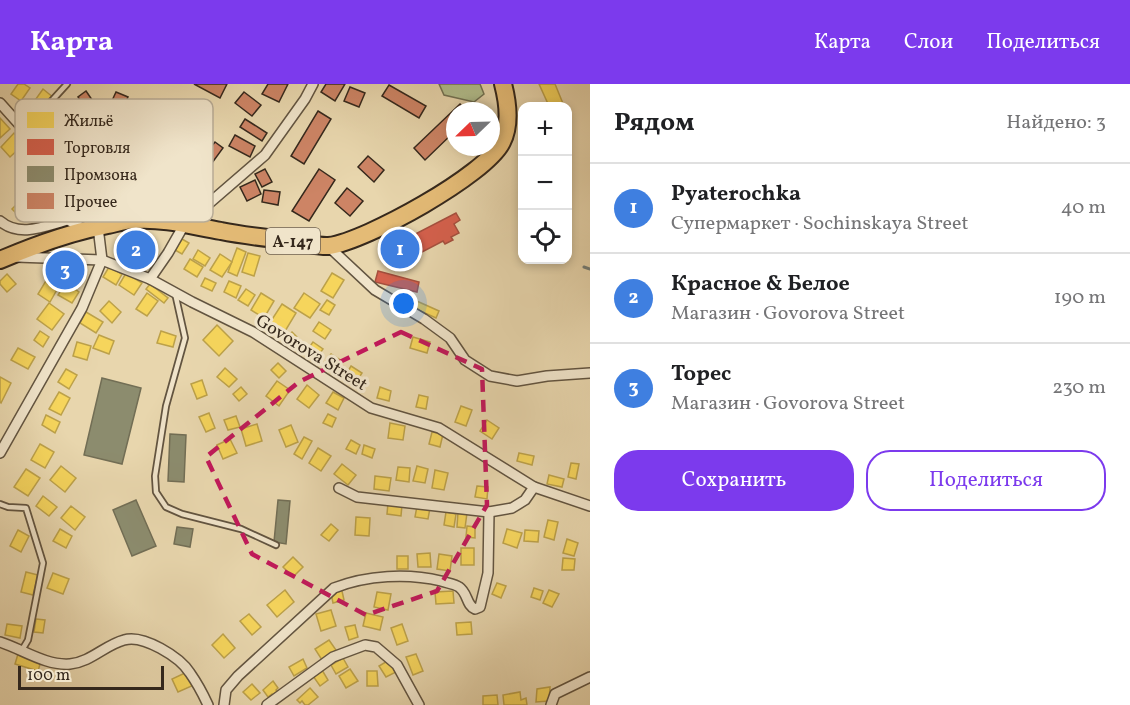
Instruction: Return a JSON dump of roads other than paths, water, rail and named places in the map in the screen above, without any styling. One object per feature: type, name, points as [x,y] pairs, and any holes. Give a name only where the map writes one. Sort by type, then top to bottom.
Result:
[{"type":"highway","name":"А-147","points":[[169,222],[243,236],[328,246],[360,237],[381,228],[473,172],[486,161],[503,139],[507,124],[507,99],[503,84]]},
{"type":"highway","name":"А-147","points":[[4,258],[92,228],[120,222]]},
{"type":"street","points":[[213,198],[265,155],[313,84]]},
{"type":"street","points":[[0,103],[15,119]]},
{"type":"street","points":[[0,221],[9,229],[33,230],[61,222]]},
{"type":"street","points":[[0,453],[82,308],[102,260],[92,228],[74,222]]},
{"type":"street","points":[[150,279],[187,222]]},
{"type":"street","points":[[328,246],[375,290],[424,319],[450,338],[465,360],[490,376],[517,381],[547,376],[590,374]]},
{"type":"street","name":"Govorova Street","points":[[4,258],[102,260],[150,279],[253,332],[371,408],[439,428],[534,487],[590,506]]},
{"type":"street","points":[[339,488],[357,497],[489,512],[512,507],[525,500],[534,487]]},
{"type":"street","points":[[224,705],[226,690],[238,676],[334,588],[344,584],[421,576],[458,585],[471,607],[476,609],[480,607],[488,573],[489,512]]},
{"type":"street","points":[[0,642],[51,662],[70,664],[87,660],[124,639],[144,639],[166,652],[189,671],[208,705]]},
{"type":"street","points":[[267,705],[333,657],[365,645],[376,647],[397,665],[419,705]]},
{"type":"street","points":[[551,705],[555,694],[590,677]]},
{"type":"lane","points":[[54,99],[66,84]]},
{"type":"lane","points":[[175,293],[185,338],[164,416],[155,476],[156,492],[166,507],[182,514],[241,529],[276,545]]},
{"type":"lane","points":[[0,504],[26,508],[43,563],[28,640],[22,650]]},
{"type":"waterway","points":[[584,267],[590,269]]},
{"type":"place","name":"Pyaterochka","points":[[400,249]]},
{"type":"place","name":"Красное & Белое","points":[[136,250]]},
{"type":"place","name":"Торес","points":[[65,270]]}]
